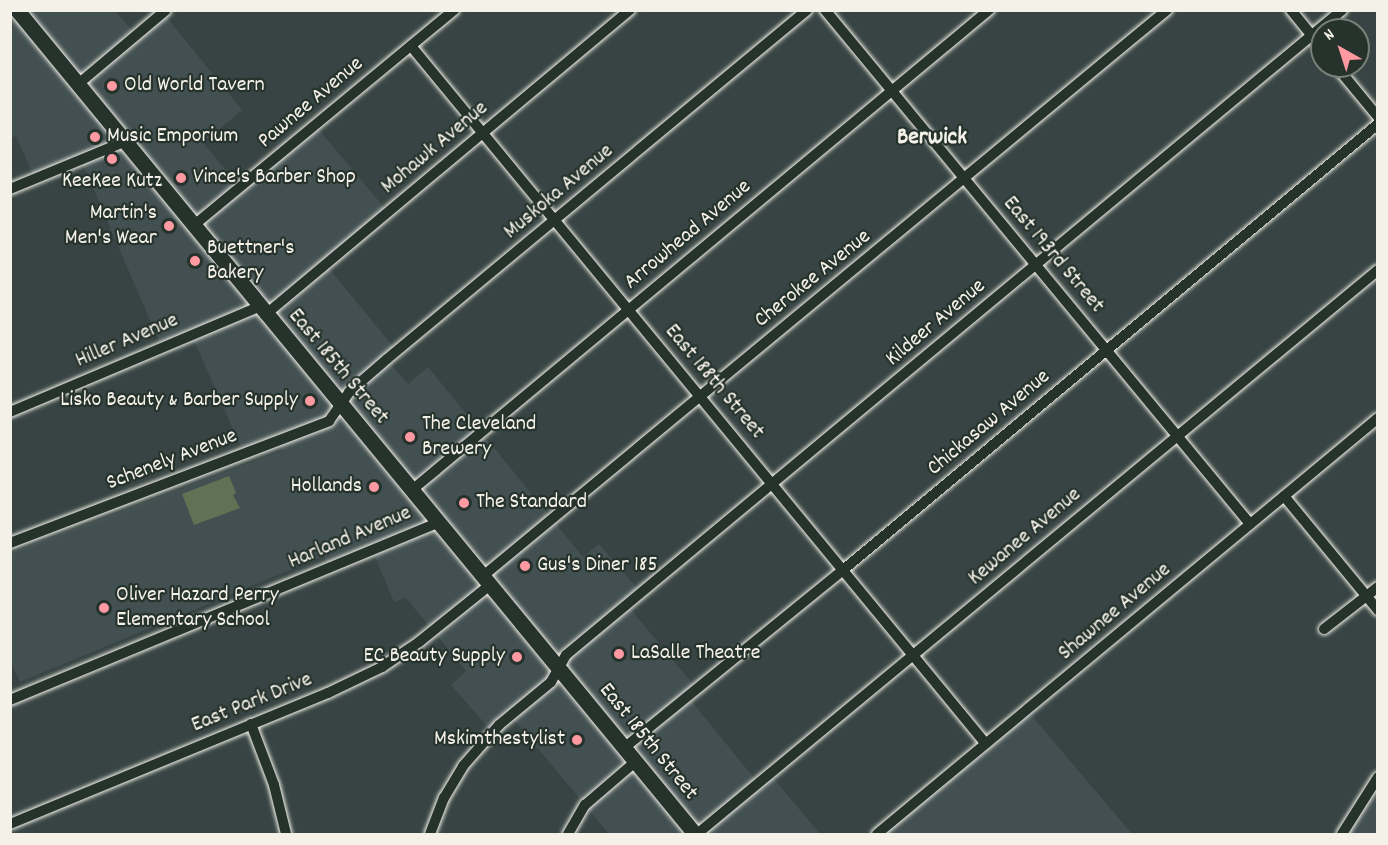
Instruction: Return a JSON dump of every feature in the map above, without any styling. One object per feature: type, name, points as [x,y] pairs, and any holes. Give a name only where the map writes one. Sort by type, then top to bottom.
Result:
[{"type":"street","points":[[77,85],[166,10]]},
{"type":"street","name":"Pawnee Avenue","points":[[193,226],[454,10]]},
{"type":"street","name":"Mohawk Avenue","points":[[262,311],[483,133],[630,10]]},
{"type":"street","name":"Muskoka Avenue","points":[[339,405],[349,392],[387,359],[807,10]]},
{"type":"street","name":"East 193rd Street","points":[[825,10],[1178,434],[1250,524]]},
{"type":"street","name":"Arrowhead Avenue","points":[[411,490],[989,10]]},
{"type":"street","name":"Cherokee Avenue","points":[[486,581],[702,396],[1167,10]]},
{"type":"street","points":[[1291,10],[1310,34]]},
{"type":"street","name":"East 185th Street","points":[[15,13],[696,834]]},
{"type":"street","name":"Kildeer Avenue","points":[[430,834],[444,798],[464,766],[499,725],[551,682],[566,655],[1310,38]]},
{"type":"street","name":"East 188th Street","points":[[411,46],[628,310],[702,396],[986,744]]},
{"type":"street","points":[[1346,78],[1377,117]]},
{"type":"street","name":"Chickasaw Avenue","points":[[624,748],[843,570],[1377,124]]},
{"type":"street","points":[[10,189],[124,142]]},
{"type":"street","name":"Kewanee Avenue","points":[[696,834],[1377,270]]},
{"type":"street","name":"Hiller Avenue","points":[[10,412],[262,311]]},
{"type":"street","name":"Schenely Avenue","points":[[10,543],[329,421],[339,405]]},
{"type":"street","name":"Shawnee Avenue","points":[[877,834],[1377,418]]},
{"type":"street","points":[[1284,496],[1377,610]]},
{"type":"street","name":"Harland Avenue","points":[[10,700],[438,523]]},
{"type":"street","name":"East Park Drive","points":[[10,825],[328,693],[382,667],[419,642],[486,581]]},
{"type":"street","points":[[1324,629],[1377,587]]},
{"type":"street","points":[[251,724],[274,785],[286,834]]},
{"type":"street","points":[[568,834],[585,806],[635,762]]},
{"type":"street","points":[[1342,834],[1377,777]]},
{"type":"shaded area","points":[[10,11],[115,11],[136,35],[163,13],[242,110],[203,143],[240,187],[315,125],[388,212],[326,265],[397,351],[387,360],[408,384],[428,367],[583,557],[599,544],[641,593],[627,605],[697,689],[688,697],[758,783],[770,774],[820,834],[609,834],[511,716],[492,732],[451,685],[466,671],[406,598],[394,602],[372,550],[329,568],[324,556],[20,682],[11,662],[11,553],[282,451],[278,441],[244,454],[192,336],[162,348],[81,160],[35,179],[16,136],[11,138]]},
{"type":"shaded area","points":[[1027,710],[1132,834],[877,834]]},
{"type":"shaded area","points":[[1377,777],[1377,834],[1342,834]]},
{"type":"green space","points":[[229,476],[236,493],[233,495],[240,508],[194,525],[182,494]]},
{"type":"place","name":"Old World Tavern","points":[[112,86]]},
{"type":"place","name":"Music Emporium","points":[[95,137]]},
{"type":"place","name":"KeeKee Kutz","points":[[112,159]]},
{"type":"place","name":"Vince's Barber Shop","points":[[181,178]]},
{"type":"place","name":"Martin's Men's Wear","points":[[169,226]]},
{"type":"place","name":"Buettner's Bakery","points":[[195,261]]},
{"type":"place","name":"Lisko Beauty & Barber Supply","points":[[310,401]]},
{"type":"place","name":"The Cleveland Brewery","points":[[410,437]]},
{"type":"place","name":"Hollands","points":[[374,487]]},
{"type":"place","name":"The Standard","points":[[464,503]]},
{"type":"place","name":"Gus's Diner 185","points":[[525,566]]},
{"type":"place","name":"Oliver Hazard Perry Elementary School","points":[[104,608]]},
{"type":"place","name":"LaSalle Theatre","points":[[619,654]]},
{"type":"place","name":"EC Beauty Supply","points":[[517,657]]},
{"type":"place","name":"Mskimthestylist","points":[[577,740]]},
{"type":"district","name":"Berwick","points":[[932,139]]}]
